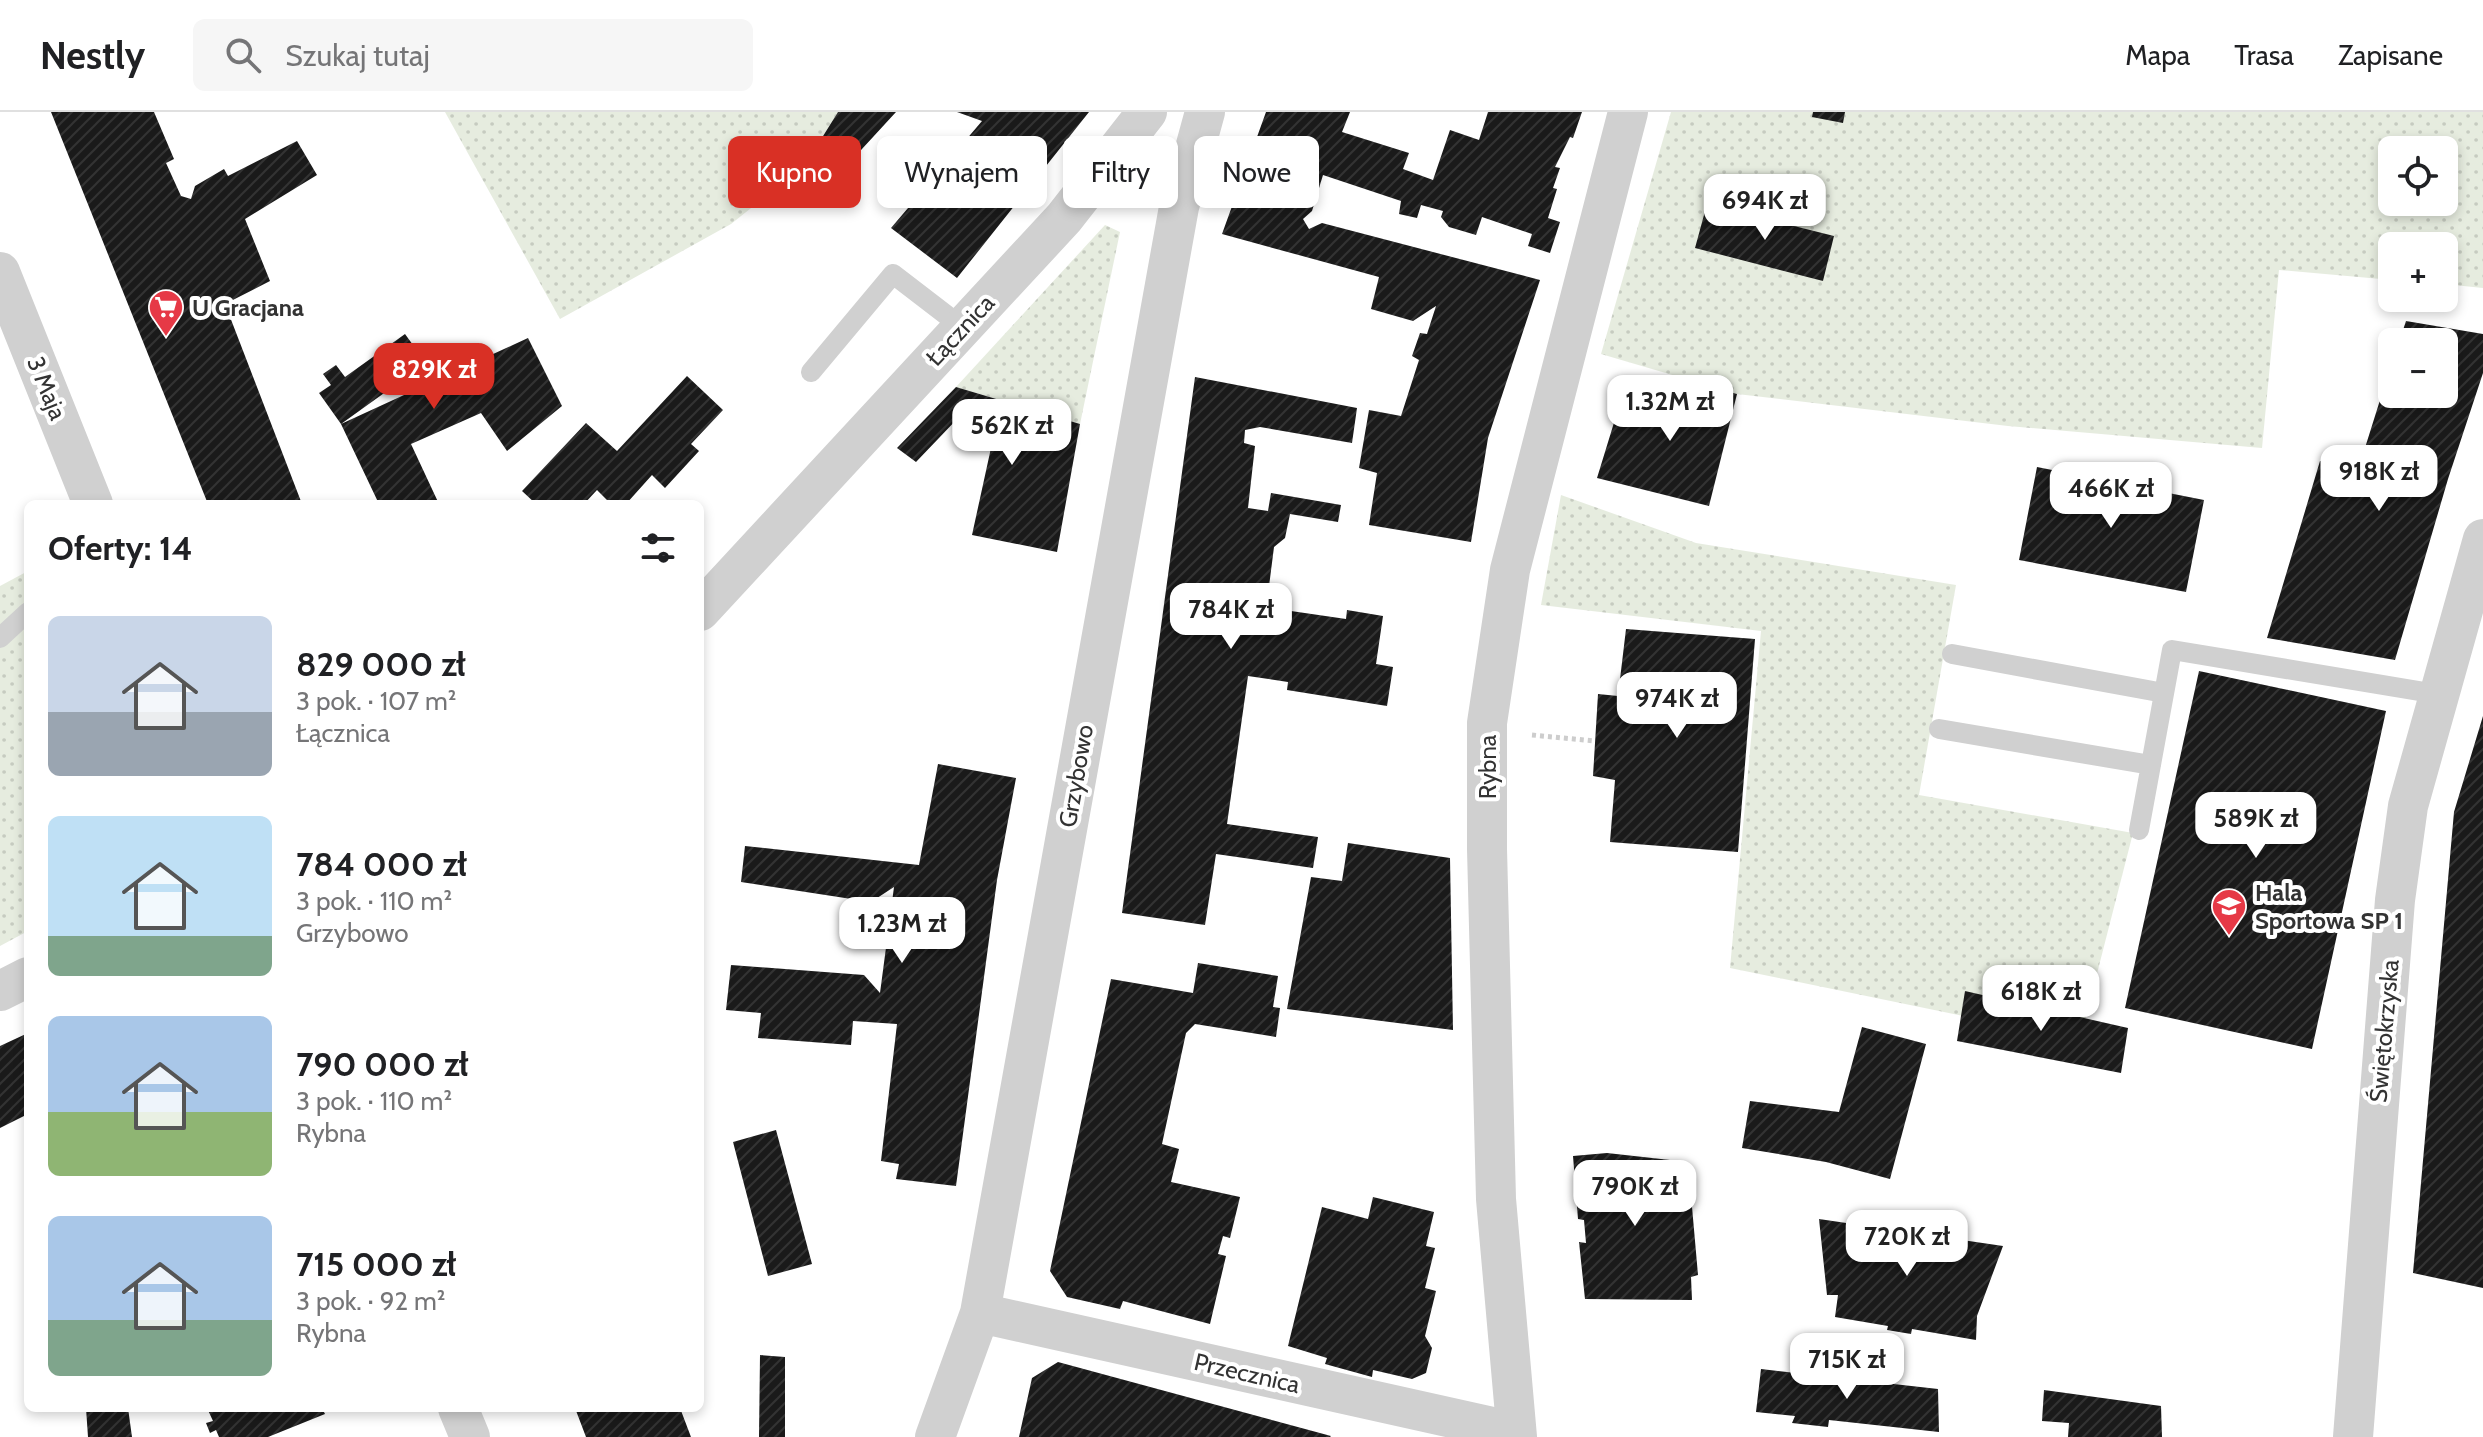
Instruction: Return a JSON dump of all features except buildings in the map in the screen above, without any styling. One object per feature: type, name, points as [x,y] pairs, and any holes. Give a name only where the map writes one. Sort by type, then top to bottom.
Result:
[{"type":"street","name":"Łącznica","points":[[704,607],[1064,218],[1147,112]]},
{"type":"street","name":"Grzybowo","points":[[935,1437],[980,1313],[1179,207],[1205,112]]},
{"type":"street","name":"Rybna","points":[[1516,1435],[1496,1199],[1487,723],[1510,570],[1628,112]]},
{"type":"street","name":"3 Maja","points":[[0,272],[91,500]]},
{"type":"street","name":"Świętokrzyska","points":[[2353,1437],[2395,900],[2408,806],[2483,539]]},
{"type":"street","points":[[0,991],[24,979]]},
{"type":"street","name":"Przecznica","points":[[980,1313],[1516,1435]]},
{"type":"street","points":[[460,1412],[470,1437]]},
{"type":"lane","points":[[811,372],[893,274],[962,327]]},
{"type":"lane","points":[[0,638],[24,616]]},
{"type":"lane","points":[[2139,830],[2172,650],[2437,694]]},
{"type":"lane","points":[[1952,654],[2164,693]]},
{"type":"lane","points":[[1939,729],[2151,765]]},
{"type":"path","points":[[1529,735],[1595,741]]},
{"type":"shaded area","points":[[445,112],[838,112],[823,136],[728,136],[728,208],[751,208],[731,224],[560,319]]},
{"type":"shaded area","points":[[1671,112],[2483,112],[2483,288],[2458,285],[2458,232],[2378,232],[2378,279],[2279,270],[2262,448],[2008,426],[1737,394],[1601,354]]},
{"type":"shaded area","points":[[1105,225],[1120,232],[1080,424],[956,387]]},
{"type":"shaded area","points":[[1561,495],[1696,543],[1956,585],[1919,795],[2133,833],[2080,1040],[1730,968],[1761,631],[1541,605]]},
{"type":"shaded area","points":[[24,573],[24,933],[0,946],[0,586]]},
{"type":"place","name":"U Gracjana","points":[[166,338]]},
{"type":"place","name":"Hala Sportowa SP 1","points":[[2229,937]]}]
